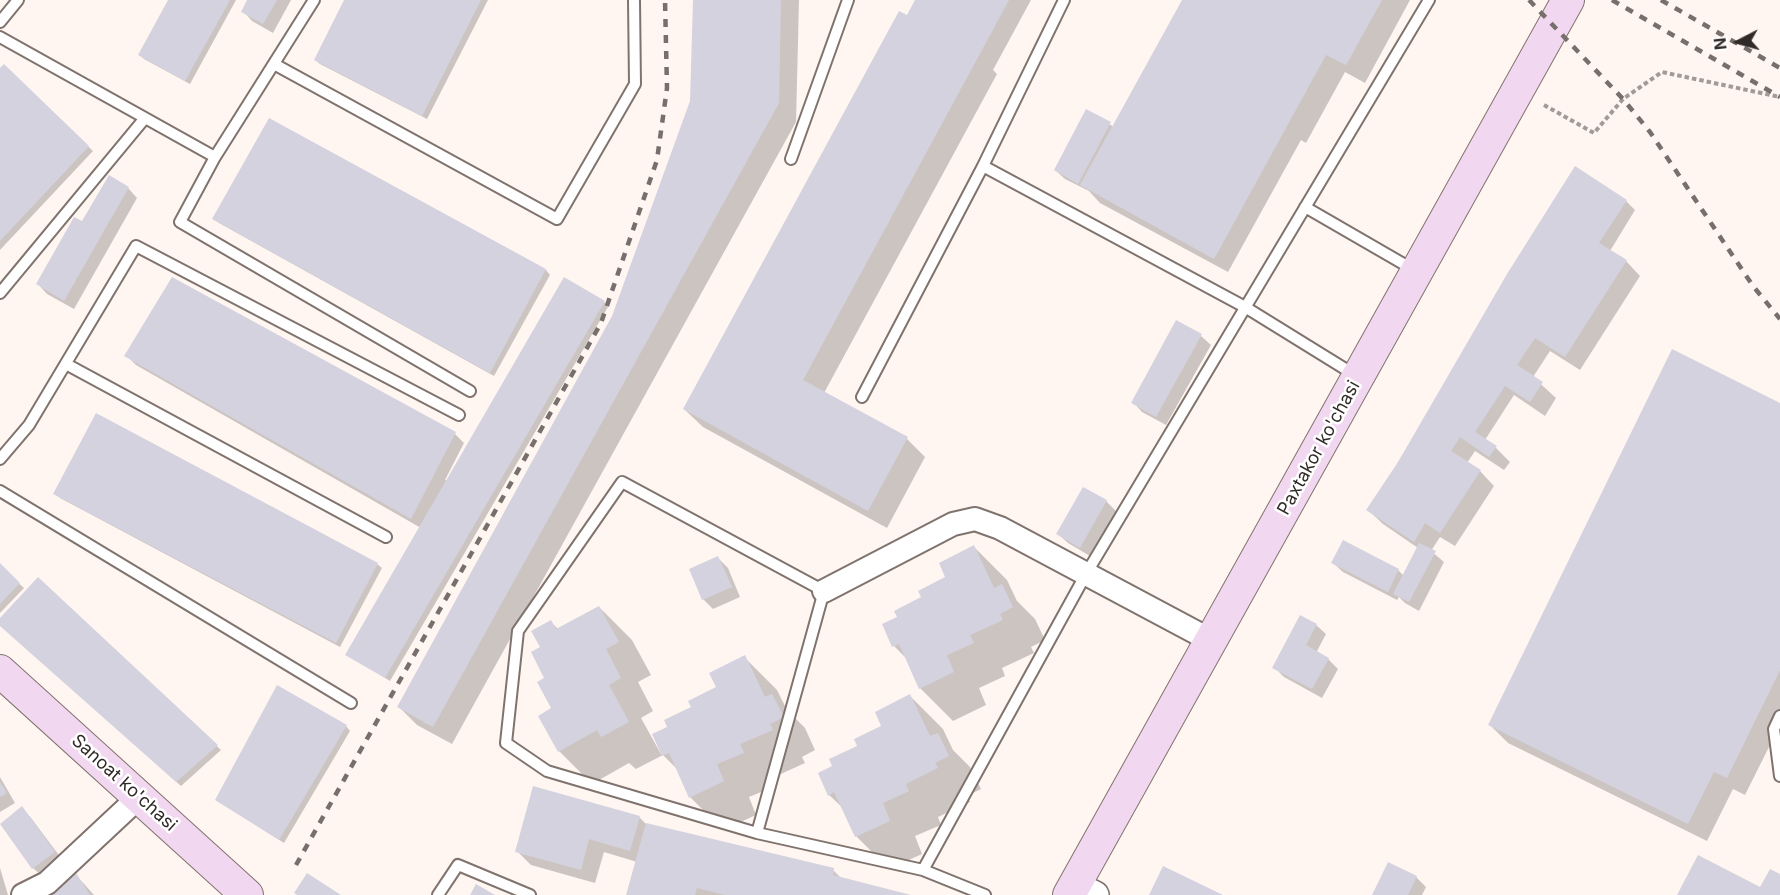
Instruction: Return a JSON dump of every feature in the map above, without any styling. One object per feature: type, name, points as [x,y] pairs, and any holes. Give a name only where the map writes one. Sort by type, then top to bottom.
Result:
[{"type":"main road","name":"Paxtakor ko'chasi","points":[[1080,892],[1212,641],[1568,0]]},
{"type":"main road","name":"Sanoat ko'chasi","points":[[0,671],[247,895]]},
{"type":"street","points":[[824,591],[953,524],[975,519],[1000,528],[1212,641]]},
{"type":"street","points":[[22,895],[47,883],[139,797]]},
{"type":"lane","points":[[0,22],[18,0]]},
{"type":"lane","points":[[315,0],[215,157],[180,222],[470,391]]},
{"type":"lane","points":[[274,64],[557,219],[635,84],[634,0]]},
{"type":"lane","points":[[791,159],[848,0]]},
{"type":"lane","points":[[862,397],[983,166],[1064,0]]},
{"type":"lane","points":[[923,870],[1086,574],[1429,0]]},
{"type":"lane","points":[[0,37],[215,157]]},
{"type":"lane","points":[[0,293],[145,118]]},
{"type":"lane","points":[[983,166],[1245,307],[1358,377]]},
{"type":"lane","points":[[1305,207],[1417,272]]},
{"type":"lane","points":[[0,459],[29,425],[136,246],[459,415]]},
{"type":"lane","points":[[66,364],[386,537]]},
{"type":"lane","points":[[757,833],[824,591],[622,482],[518,631],[506,743],[547,771],[757,833],[923,870],[985,895]]},
{"type":"lane","points":[[0,491],[351,703]]},
{"type":"lane","points":[[1780,716],[1774,729],[1780,776]]},
{"type":"lane","points":[[438,895],[458,865],[530,895]]},
{"type":"path","points":[[1517,90],[1594,133],[1623,99],[1662,72],[1780,97]]},
{"type":"building","points":[[168,0],[230,0],[185,81],[138,55]]},
{"type":"building","points":[[247,0],[277,0],[263,24],[241,12]]},
{"type":"building","points":[[344,0],[481,0],[422,116],[314,60]]},
{"type":"building","points":[[693,0],[781,0],[779,103],[433,727],[397,707],[612,316],[690,101]]},
{"type":"building","points":[[915,0],[1009,0],[803,380],[908,437],[868,511],[683,409],[899,11],[907,15]]},
{"type":"building","points":[[1182,0],[1382,0],[1346,65],[1326,55],[1214,259],[1080,185]]},
{"type":"building","points":[[4,64],[89,146],[0,241],[0,68]]},
{"type":"building","points":[[1086,109],[1111,122],[1078,184],[1054,170]]},
{"type":"building","points":[[269,118],[546,269],[490,373],[212,219]]},
{"type":"building","points":[[1575,166],[1627,200],[1599,243],[1627,260],[1565,357],[1535,338],[1517,365],[1543,382],[1530,402],[1505,386],[1475,432],[1497,446],[1489,457],[1460,437],[1451,451],[1481,470],[1440,533],[1425,523],[1414,542],[1366,510],[1398,462],[1507,274]]},
{"type":"building","points":[[109,175],[129,187],[64,301],[36,284],[74,217],[82,221]]},
{"type":"building","points":[[172,277],[456,432],[411,519],[124,356]]},
{"type":"building","points":[[564,277],[605,301],[385,678],[345,655]]},
{"type":"building","points":[[1176,320],[1202,334],[1156,417],[1131,403]]},
{"type":"building","points":[[1672,349],[1780,403],[1780,670],[1727,778],[1714,772],[1688,824],[1488,725]]},
{"type":"building","points":[[96,413],[378,563],[336,643],[53,494]]},
{"type":"building","points":[[1083,487],[1107,500],[1080,548],[1056,534]]},
{"type":"building","points":[[1343,540],[1399,569],[1388,592],[1331,563]]},
{"type":"building","points":[[1419,543],[1436,551],[1409,602],[1393,594]]},
{"type":"building","points":[[974,545],[994,588],[1002,584],[1013,607],[1000,614],[1003,620],[970,635],[974,643],[947,655],[954,672],[919,689],[899,644],[892,647],[882,624],[897,617],[894,611],[921,597],[918,591],[945,577],[939,563]]},
{"type":"building","points":[[718,556],[732,587],[702,600],[689,569]]},
{"type":"building","points":[[0,563],[20,583],[0,604]]},
{"type":"building","points":[[38,577],[218,745],[176,782],[0,626],[0,618]]},
{"type":"building","points":[[599,606],[619,642],[606,649],[621,678],[609,685],[629,722],[601,737],[597,730],[558,752],[538,716],[551,708],[537,682],[544,678],[531,652],[540,647],[531,631],[551,620],[556,629]]},
{"type":"building","points":[[1300,615],[1317,624],[1306,645],[1329,658],[1312,689],[1272,668]]},
{"type":"building","points":[[745,655],[765,697],[772,694],[784,717],[770,724],[773,730],[740,744],[744,753],[717,764],[724,781],[689,798],[669,753],[662,756],[652,734],[667,727],[664,720],[691,707],[688,701],[716,687],[709,673]]},
{"type":"building","points":[[277,685],[347,725],[279,840],[215,800]]},
{"type":"building","points":[[910,694],[930,736],[938,733],[949,756],[935,763],[938,768],[906,784],[909,791],[883,803],[890,821],[855,837],[834,792],[828,796],[818,773],[832,766],[829,759],[857,746],[854,739],[881,726],[875,712]]},
{"type":"building","points":[[0,782],[7,793],[0,797]]},
{"type":"building","points":[[533,786],[640,816],[630,851],[589,839],[581,870],[515,852]]},
{"type":"building","points":[[22,806],[55,852],[32,869],[0,824]]},
{"type":"building","points":[[646,823],[834,868],[833,875],[911,895],[726,895],[697,888],[695,895],[626,895]]},
{"type":"building","points":[[1698,855],[1760,887],[1770,869],[1780,874],[1780,895],[1677,895]]},
{"type":"building","points":[[1388,862],[1417,876],[1408,895],[1372,895]]},
{"type":"building","points":[[1163,866],[1223,895],[1149,895]]},
{"type":"building","points":[[76,873],[90,895],[50,895],[54,893],[52,890]]},
{"type":"building","points":[[307,873],[341,895],[297,895],[294,893]]},
{"type":"building","points":[[476,884],[495,895],[470,895]]},
{"type":"railway","points":[[296,865],[601,323],[657,160],[667,88],[665,0]]},
{"type":"railway","points":[[1529,0],[1623,99],[1650,132],[1753,286],[1780,319]]},
{"type":"railway","points":[[1612,0],[1780,97]]},
{"type":"railway","points":[[1661,0],[1780,68]]}]
